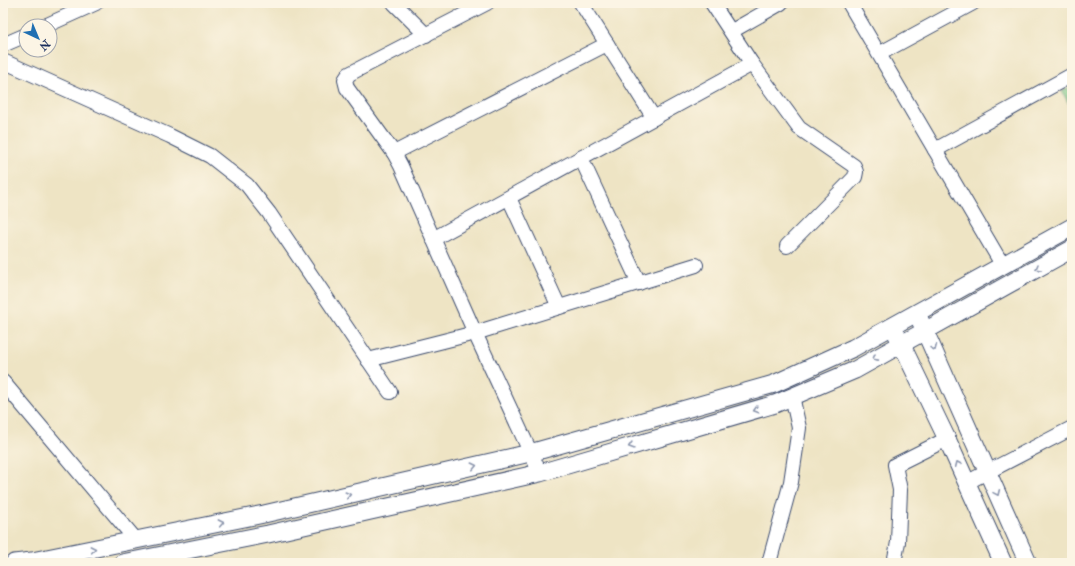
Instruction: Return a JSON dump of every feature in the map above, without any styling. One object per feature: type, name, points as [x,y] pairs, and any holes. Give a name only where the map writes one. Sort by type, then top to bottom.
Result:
[{"type":"street","points":[[58,20],[96,3]]},
{"type":"street","points":[[394,3],[426,35]]},
{"type":"street","points":[[487,3],[349,74],[345,80],[347,88],[394,153],[401,166],[475,333],[540,473]]},
{"type":"street","points":[[581,3],[654,118]]},
{"type":"street","points":[[712,3],[732,31],[752,64],[799,128],[854,166],[856,172],[855,177],[787,246]]},
{"type":"street","points":[[732,31],[782,3]]},
{"type":"street","points":[[849,3],[1003,266]]},
{"type":"street","points":[[879,54],[973,3]]},
{"type":"street","points":[[3,45],[18,38]]},
{"type":"street","points":[[394,153],[607,44]]},
{"type":"street","points":[[3,61],[163,133],[210,156],[247,185],[269,213],[390,392]]},
{"type":"street","points":[[434,239],[752,64]]},
{"type":"street","points":[[935,150],[1072,75]]},
{"type":"street","points":[[581,158],[640,283]]},
{"type":"street","points":[[509,198],[559,307]]},
{"type":"street","points":[[14,563],[32,562],[264,514],[530,453],[774,384],[853,348],[1072,227]]},
{"type":"street","points":[[122,563],[268,534],[540,473],[775,404],[854,370],[1072,249]]},
{"type":"street","points":[[368,360],[475,333],[696,265]]},
{"type":"street","points":[[916,313],[926,330],[1028,563]]},
{"type":"street","points":[[892,327],[902,344],[947,439],[1003,563]]},
{"type":"street","points":[[3,382],[136,540]]},
{"type":"street","points":[[769,563],[791,482],[798,428],[792,396]]},
{"type":"street","points":[[966,483],[1072,428]]},
{"type":"street","points":[[894,563],[898,542],[900,490],[895,465],[947,439]]},
{"type":"street","points":[[264,514],[268,534]]},
{"type":"green space","points":[[1072,86],[1072,110],[1062,91]]}]
